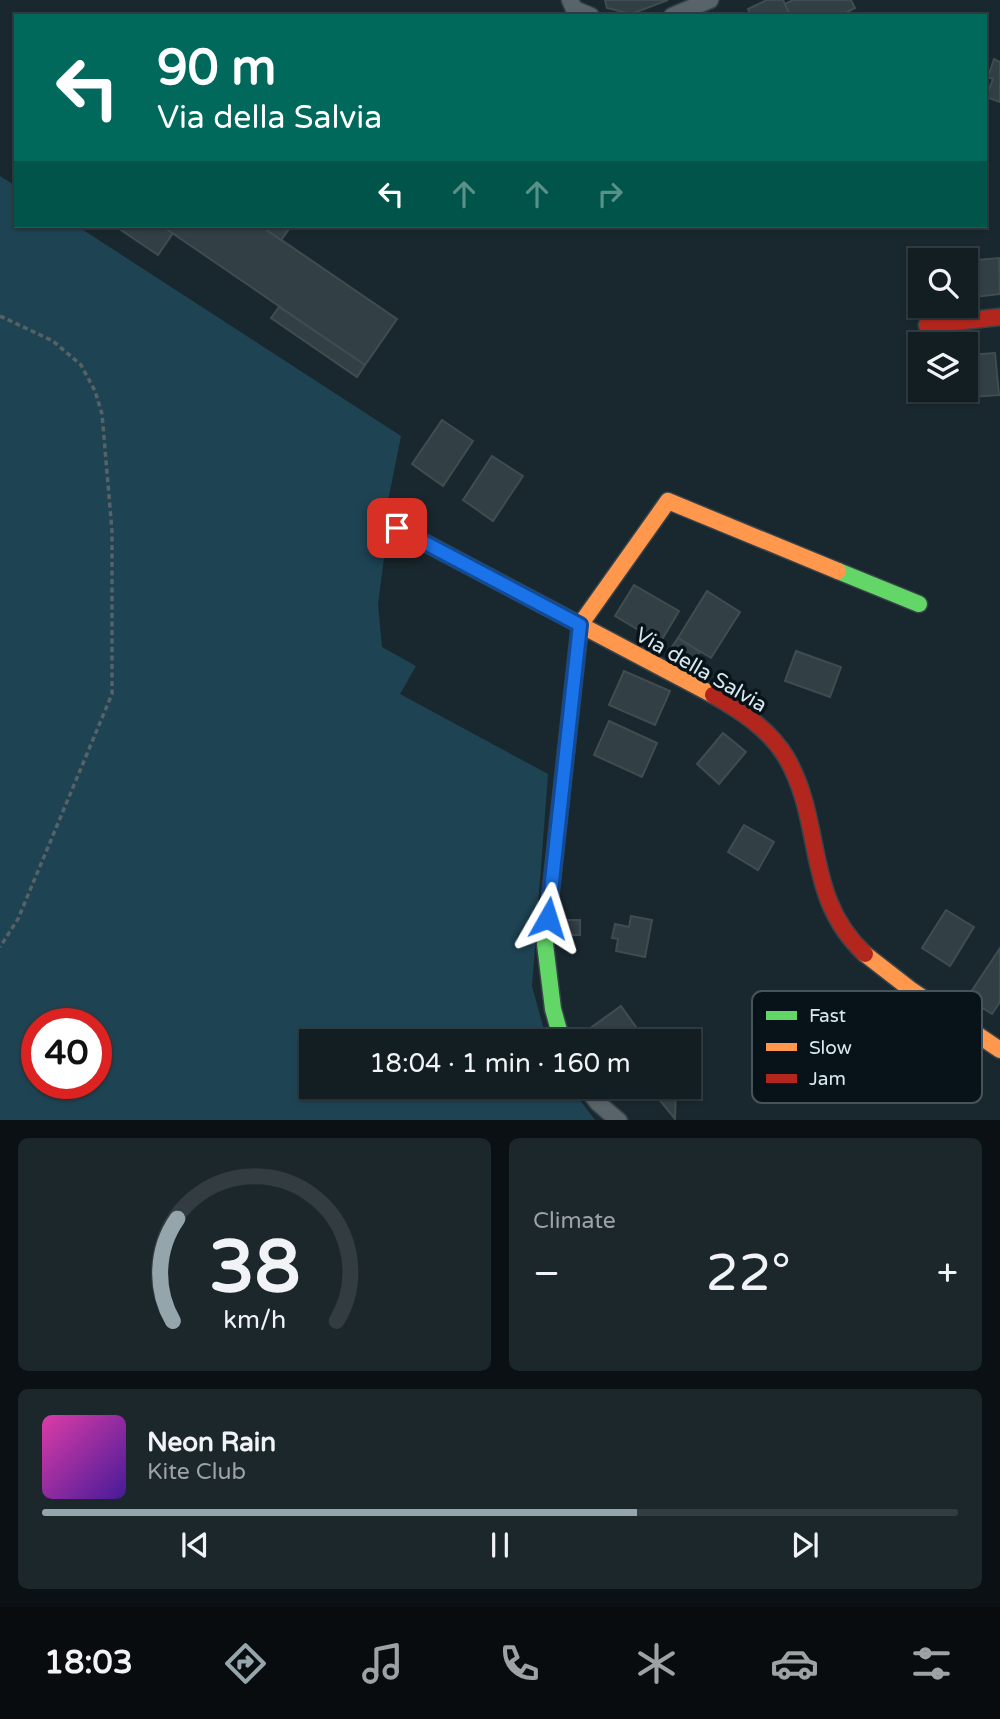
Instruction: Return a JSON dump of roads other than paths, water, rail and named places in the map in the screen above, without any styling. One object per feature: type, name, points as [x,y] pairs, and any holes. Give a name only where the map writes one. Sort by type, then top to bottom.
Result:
[{"type":"street","points":[[570,0],[573,9],[587,14]]},
{"type":"street","points":[[677,14],[710,0]]},
{"type":"street","points":[[927,325],[1000,317]]},
{"type":"street","points":[[559,1029],[553,1009],[545,944],[580,625],[668,500],[919,604]]},
{"type":"street","name":"Via della Salvia","points":[[397,528],[713,697],[769,735],[788,758],[800,781],[821,884],[836,922],[873,961],[916,991]]},
{"type":"street","name":"Via della Salvia","points":[[982,1037],[1000,1050]]},
{"type":"street","points":[[598,1099],[618,1120]]}]
